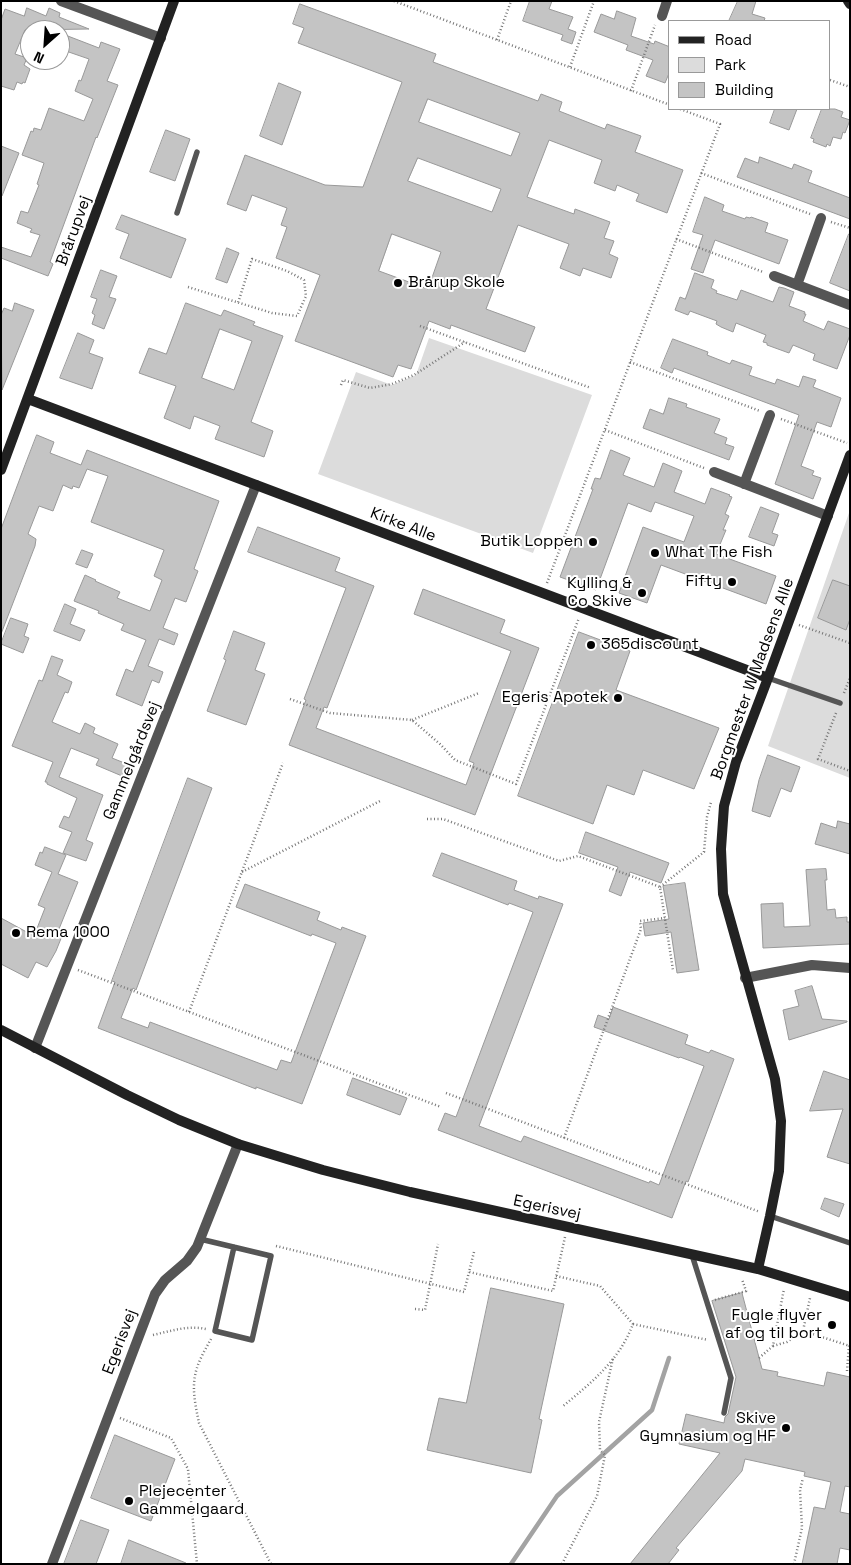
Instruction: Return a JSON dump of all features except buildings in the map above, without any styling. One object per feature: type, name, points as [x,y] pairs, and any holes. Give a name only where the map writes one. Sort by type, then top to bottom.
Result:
[{"type":"street","points":[[61,1],[160,38]]},
{"type":"street","name":"Brårupvej","points":[[1,470],[174,1]]},
{"type":"street","points":[[662,16],[667,1]]},
{"type":"street","points":[[797,285],[821,218]]},
{"type":"street","points":[[774,276],[850,305]]},
{"type":"street","name":"Kirke Alle","points":[[28,399],[768,678]]},
{"type":"street","points":[[744,484],[770,415]]},
{"type":"street","name":"Borgmester W Madsens Alle","points":[[758,1269],[778,1171],[781,1121],[775,1080],[723,894],[721,849],[724,806],[736,762],[850,455]]},
{"type":"street","points":[[714,472],[828,516]]},
{"type":"street","name":"Gammelgårdsvej","points":[[35,1048],[256,485]]},
{"type":"street","points":[[746,978],[812,965],[850,968]]},
{"type":"street","name":"Egerisvej","points":[[1,1030],[127,1095],[179,1120],[238,1144],[323,1170],[410,1192],[758,1269],[850,1297]]},
{"type":"street","name":"Egerisvej","points":[[52,1564],[155,1294],[165,1280],[188,1260],[197,1247],[238,1144]]},
{"type":"lane","points":[[177,213],[197,152]]},
{"type":"lane","points":[[768,678],[840,703]]},
{"type":"lane","points":[[770,1216],[850,1243]]},
{"type":"lane","points":[[200,1239],[234,1247],[271,1256],[252,1340],[215,1331],[234,1247]]},
{"type":"lane","points":[[692,1255],[731,1378],[724,1413]]},
{"type":"path","points":[[394,1],[668,104]]},
{"type":"path","points":[[497,40],[512,1]]},
{"type":"path","points":[[570,68],[594,1]]},
{"type":"path","points":[[632,91],[658,20],[662,16]]},
{"type":"path","points":[[831,80],[850,87]]},
{"type":"path","points":[[544,593],[720,124],[683,110]]},
{"type":"path","points":[[701,173],[850,228]]},
{"type":"path","points":[[676,239],[774,276]]},
{"type":"path","points":[[188,287],[272,313],[297,316],[306,296],[304,280],[287,270],[252,259],[238,302]]},
{"type":"path","points":[[420,326],[591,388]]},
{"type":"path","points":[[341,385],[343,380],[370,388],[392,384],[414,375],[465,342]]},
{"type":"path","points":[[630,362],[850,444]]},
{"type":"path","points":[[605,430],[714,472]]},
{"type":"path","points":[[412,720],[455,760],[516,784],[583,608]]},
{"type":"path","points":[[789,621],[850,643]]},
{"type":"path","points":[[850,678],[818,759],[850,772]]},
{"type":"path","points":[[290,699],[330,713],[412,720],[479,694]]},
{"type":"path","points":[[189,1012],[283,763]]},
{"type":"path","points":[[242,872],[380,800]]},
{"type":"path","points":[[660,887],[704,852],[707,817],[711,802]]},
{"type":"path","points":[[427,819],[443,819],[559,862],[578,856],[660,887]]},
{"type":"path","points":[[660,887],[673,970]]},
{"type":"path","points":[[564,1138],[641,930],[640,921],[665,918]]},
{"type":"path","points":[[67,966],[441,1107]]},
{"type":"path","points":[[446,1093],[770,1216]]},
{"type":"path","points":[[469,1272],[553,1291],[567,1228]]},
{"type":"path","points":[[416,1309],[425,1310],[438,1244]]},
{"type":"path","points":[[270,1245],[464,1292],[474,1252]]},
{"type":"path","points":[[707,1302],[746,1291],[738,1265]]},
{"type":"path","points":[[556,1276],[600,1286],[633,1324],[720,1342]]},
{"type":"path","points":[[773,1346],[786,1278]]},
{"type":"path","points":[[759,1358],[773,1346],[787,1342],[803,1332],[813,1286]]},
{"type":"path","points":[[562,1407],[599,1377],[627,1341],[633,1324]]},
{"type":"path","points":[[138,1337],[189,1327],[215,1331],[194,1376],[199,1423],[271,1564]]},
{"type":"path","points":[[803,1332],[850,1345],[847,1371]]},
{"type":"path","points":[[562,1564],[597,1496],[605,1455],[600,1450],[599,1422],[613,1358]]},
{"type":"path","points":[[109,1414],[171,1438],[188,1470],[197,1564]]},
{"type":"path","points":[[794,1564],[802,1528],[800,1490],[803,1478]]},
{"type":"green space","points":[[429,338],[592,395],[533,553],[318,474],[356,372],[392,385],[416,375]]},
{"type":"green space","points":[[850,510],[850,778],[768,746]]},
{"type":"waterway","points":[[511,1564],[557,1496],[652,1410],[669,1358]]},
{"type":"place","name":"Brårup Skole","points":[[398,283]]},
{"type":"place","name":"Butik Loppen","points":[[593,542]]},
{"type":"place","name":"What The Fish","points":[[655,553]]},
{"type":"place","name":"Fifty","points":[[732,582]]},
{"type":"place","name":"Kylling & Co Skive","points":[[642,593]]},
{"type":"place","name":"365discount","points":[[591,645]]},
{"type":"place","name":"Egeris Apotek","points":[[618,698]]},
{"type":"place","name":"Rema 1000","points":[[16,933]]},
{"type":"place","name":"Fugle flyver af og til bort","points":[[832,1325]]},
{"type":"place","name":"Skive Gymnasium og HF","points":[[786,1428]]},
{"type":"place","name":"Plejecenter Gammelgaard","points":[[129,1501]]}]
